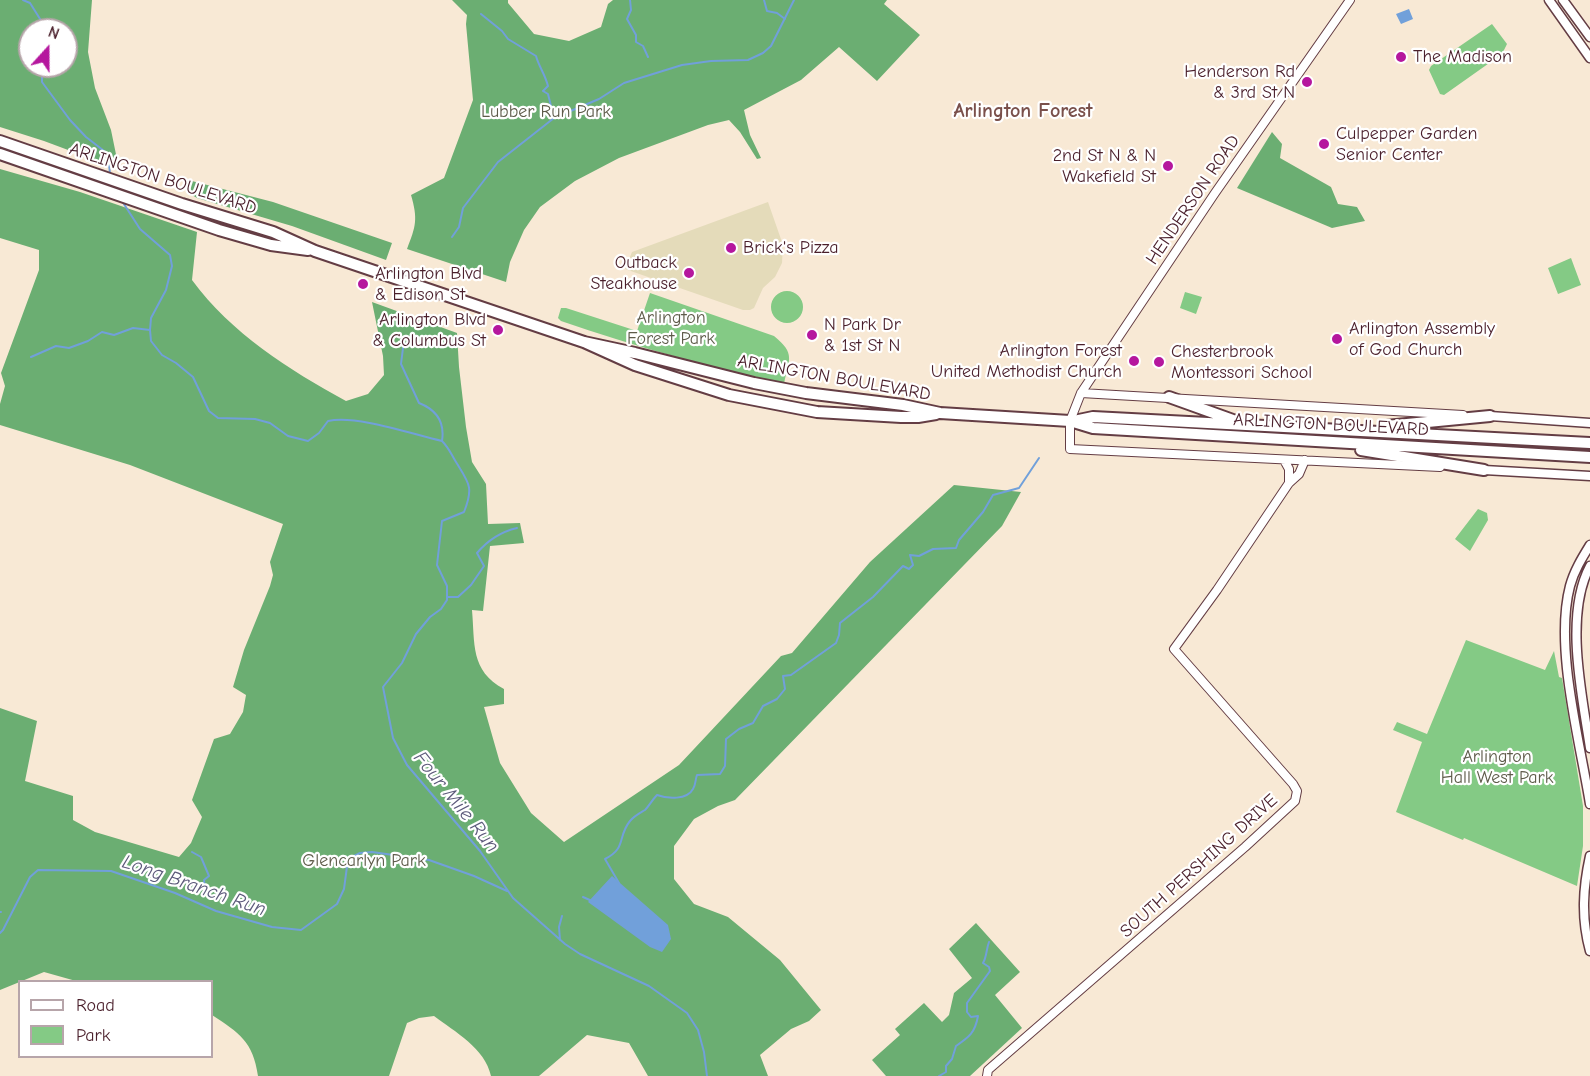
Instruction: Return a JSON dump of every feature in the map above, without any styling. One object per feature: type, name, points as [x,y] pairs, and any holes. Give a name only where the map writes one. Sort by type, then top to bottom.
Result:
[{"type":"highway","name":"ARLINGTON BOULEVARD","points":[[0,140],[273,232],[315,251],[584,342],[645,369],[714,391],[763,403],[817,412],[918,417],[940,413]]},
{"type":"highway","name":"ARLINGTON BOULEVARD","points":[[0,155],[150,207],[271,245],[315,251]]},
{"type":"highway","name":"ARLINGTON BOULEVARD","points":[[584,342],[784,389],[903,405],[940,413],[1070,421],[1093,417],[1248,424],[1590,444]]},
{"type":"highway","points":[[1169,397],[1248,424]]},
{"type":"highway","points":[[1350,430],[1490,416]]},
{"type":"highway","name":"ARLINGTON BOULEVARD","points":[[1070,421],[1093,428],[1590,457]]},
{"type":"highway","points":[[1266,438],[1403,455],[1484,470]]},
{"type":"main road","points":[[1549,0],[1590,58]]},
{"type":"main road","points":[[1563,0],[1590,37]]},
{"type":"main road","points":[[1490,416],[1590,423]]},
{"type":"main road","points":[[1484,470],[1590,476]]},
{"type":"main road","points":[[1590,545],[1571,583],[1565,618],[1571,693],[1590,804]]},
{"type":"main road","points":[[1590,566],[1582,586],[1576,626],[1581,686],[1590,748]]},
{"type":"main road","points":[[1590,855],[1583,895],[1584,924],[1590,951]]},
{"type":"street","name":"HENDERSON ROAD","points":[[1070,421],[1082,393],[1215,193],[1350,0]]},
{"type":"street","points":[[1082,393],[1490,416]]},
{"type":"street","points":[[1070,421],[1070,449],[1484,470]]},
{"type":"street","points":[[1284,460],[1289,469],[1289,483]]},
{"type":"street","name":"SOUTH PERSHING DRIVE","points":[[987,1076],[988,1070],[1295,801],[1297,792],[1293,784],[1174,649],[1289,483],[1299,474],[1305,460]]},
{"type":"shaded area","points":[[768,202],[783,245],[782,263],[775,277],[763,288],[754,308],[750,310],[743,310],[625,269],[632,252]]},
{"type":"green space","points":[[0,0],[92,0],[88,52],[95,88],[111,130],[119,169],[0,127]]},
{"type":"green space","name":"Lubber Run Park","points":[[452,0],[508,0],[508,3],[534,34],[569,41],[601,27],[608,4],[613,0],[887,0],[884,4],[920,35],[877,81],[839,47],[801,80],[744,110],[750,135],[761,158],[757,159],[740,132],[729,120],[708,125],[619,158],[575,181],[540,207],[524,230],[510,262],[506,282],[407,249],[415,222],[411,195],[444,178],[473,100],[467,15]]},
{"type":"green space","points":[[1492,24],[1507,44],[1502,54],[1444,95],[1440,94],[1429,70],[1431,66]]},
{"type":"green space","points":[[1272,132],[1282,144],[1280,158],[1331,187],[1338,204],[1357,207],[1365,221],[1332,228],[1237,188]]},
{"type":"green space","name":"Glencarlyn Park","points":[[0,169],[80,192],[197,232],[192,280],[207,299],[224,317],[262,349],[346,401],[368,394],[384,375],[383,356],[372,302],[457,333],[466,427],[472,462],[486,484],[488,524],[520,523],[524,543],[490,546],[483,611],[472,610],[474,645],[480,665],[493,682],[504,689],[504,704],[484,707],[500,763],[531,813],[564,842],[679,765],[781,656],[792,653],[870,562],[954,485],[1021,492],[1002,526],[735,800],[694,819],[674,846],[674,879],[694,904],[728,917],[780,960],[821,1010],[809,1021],[791,1029],[760,1055],[768,1076],[648,1076],[629,1043],[587,1035],[539,1076],[491,1076],[483,1057],[476,1049],[434,1016],[419,1018],[407,1023],[389,1076],[258,1076],[252,1054],[243,1039],[213,1016],[213,980],[72,980],[44,972],[24,980],[18,980],[18,983],[0,990],[0,708],[37,721],[25,781],[73,796],[73,820],[95,832],[179,857],[191,843],[202,817],[192,800],[214,739],[230,734],[243,712],[246,695],[233,687],[244,650],[270,586],[273,575],[270,562],[283,524],[130,465],[0,425],[0,404],[5,386],[1,373],[39,270],[39,250],[0,238]]},
{"type":"green space","points":[[188,180],[273,202],[392,243],[386,260],[292,226],[197,198],[192,195]]},
{"type":"green space","points":[[1571,258],[1581,285],[1558,294],[1548,268]]},
{"type":"green space","points":[[787,291],[798,296],[803,307],[798,318],[787,323],[776,318],[771,307],[776,296]]},
{"type":"green space","points":[[1185,292],[1202,297],[1196,314],[1180,308]]},
{"type":"green space","name":"Arlington Forest Park","points":[[650,293],[774,336],[786,348],[789,357],[784,384],[644,347],[561,321],[558,318],[561,308],[566,308],[637,331]]},
{"type":"green space","points":[[1478,509],[1487,513],[1488,520],[1470,551],[1455,539]]},
{"type":"green space","name":"Arlington Hall West Park","points":[[1466,640],[1545,670],[1554,651],[1559,677],[1562,678],[1583,806],[1583,846],[1577,886],[1396,812],[1422,742],[1393,730],[1397,722],[1427,734]]},
{"type":"green space","points":[[976,923],[1020,972],[995,995],[1022,1028],[970,1076],[886,1076],[872,1060],[900,1035],[895,1029],[924,1003],[942,1022],[949,1015],[954,993],[972,978],[949,949]]},
{"type":"water","points":[[1409,9],[1413,19],[1401,24],[1396,14]]},
{"type":"water","points":[[612,876],[668,925],[671,939],[662,952],[650,947],[588,902]]},
{"type":"waterway","name":"Four Mile Run","points":[[23,0],[30,3],[39,18]]},
{"type":"waterway","points":[[630,0],[631,10],[627,19],[636,35],[636,42],[643,46],[648,57]]},
{"type":"waterway","points":[[764,0],[767,11],[777,13],[785,19]]},
{"type":"waterway","points":[[452,237],[459,227],[463,208],[498,162],[554,118],[599,99],[624,83],[682,65],[748,60],[763,53],[771,46],[794,0]]},
{"type":"waterway","points":[[481,14],[508,39],[536,56],[548,86],[543,91],[548,94],[554,118]]},
{"type":"waterway","name":"Four Mile Run","points":[[42,78],[42,82],[70,120],[86,137],[108,154],[110,174]]},
{"type":"waterway","name":"Four Mile Run","points":[[122,201],[140,229],[170,255],[172,266],[166,290],[151,318],[151,341],[162,355],[193,377],[209,411],[218,418],[255,419],[270,423],[288,436],[308,441],[319,433],[328,421],[369,423],[442,441],[448,449],[467,480],[469,497],[464,512],[442,521],[437,565],[447,586],[447,600],[416,634],[402,663],[383,687],[393,738],[407,765],[480,851],[513,898],[565,944],[580,954],[649,986],[687,1013],[698,1030],[707,1076]]},
{"type":"waterway","points":[[31,357],[56,346],[69,348],[88,341],[102,332],[114,335],[133,328],[150,330]]},
{"type":"waterway","points":[[404,340],[401,364],[419,403],[431,409],[441,422],[442,441]]},
{"type":"waterway","points":[[619,883],[605,859],[616,851],[632,819],[645,810],[657,795],[682,797],[693,789],[697,775],[720,774],[725,766],[726,739],[739,729],[753,723],[763,706],[777,699],[785,689],[783,676],[791,675],[836,643],[840,623],[873,597],[903,566],[909,569],[913,565],[910,555],[919,556],[933,549],[956,548],[959,540],[983,512],[993,495],[1019,488],[1039,458]]},
{"type":"waterway","points":[[447,597],[458,597],[471,585],[484,566],[477,553],[481,548],[500,534],[517,528]]},
{"type":"waterway","points":[[192,852],[201,857],[209,876],[204,880],[205,890],[211,898]]},
{"type":"waterway","name":"Long Branch Run","points":[[0,933],[30,877],[38,870],[111,871],[175,893],[216,911],[272,927],[301,930],[337,904],[344,889],[348,859],[360,853],[372,852],[429,860],[507,891]]},
{"type":"waterway","points":[[583,897],[592,901]]},
{"type":"waterway","points":[[560,940],[559,927],[562,916]]},
{"type":"waterway","points":[[939,1076],[946,1072],[946,1066],[952,1059],[956,1046],[968,1037],[975,1027],[978,1016],[971,1017],[967,1012],[967,1003],[990,971],[989,967],[983,963],[989,942]]},
{"type":"place","name":"The Madison","points":[[1401,57]]},
{"type":"place","name":"Henderson Rd & 3rd St N","points":[[1307,82]]},
{"type":"place","name":"Culpepper Garden Senior Center","points":[[1324,144]]},
{"type":"place","name":"2nd St N & N Wakefield St","points":[[1168,166]]},
{"type":"place","name":"Brick's Pizza","points":[[731,248]]},
{"type":"place","name":"Outback Steakhouse","points":[[689,273]]},
{"type":"place","name":"Arlington Blvd & Edison St","points":[[363,284]]},
{"type":"place","name":"Arlington Blvd & Columbus St","points":[[498,330]]},
{"type":"place","name":"N Park Dr & 1st St N","points":[[812,335]]},
{"type":"place","name":"Arlington Assembly of God Church","points":[[1337,339]]},
{"type":"place","name":"Arlington Forest United Methodist Church","points":[[1134,361]]},
{"type":"place","name":"Chesterbrook Montessori School","points":[[1159,362]]},
{"type":"district","name":"Arlington Forest","points":[[1023,111]]}]
